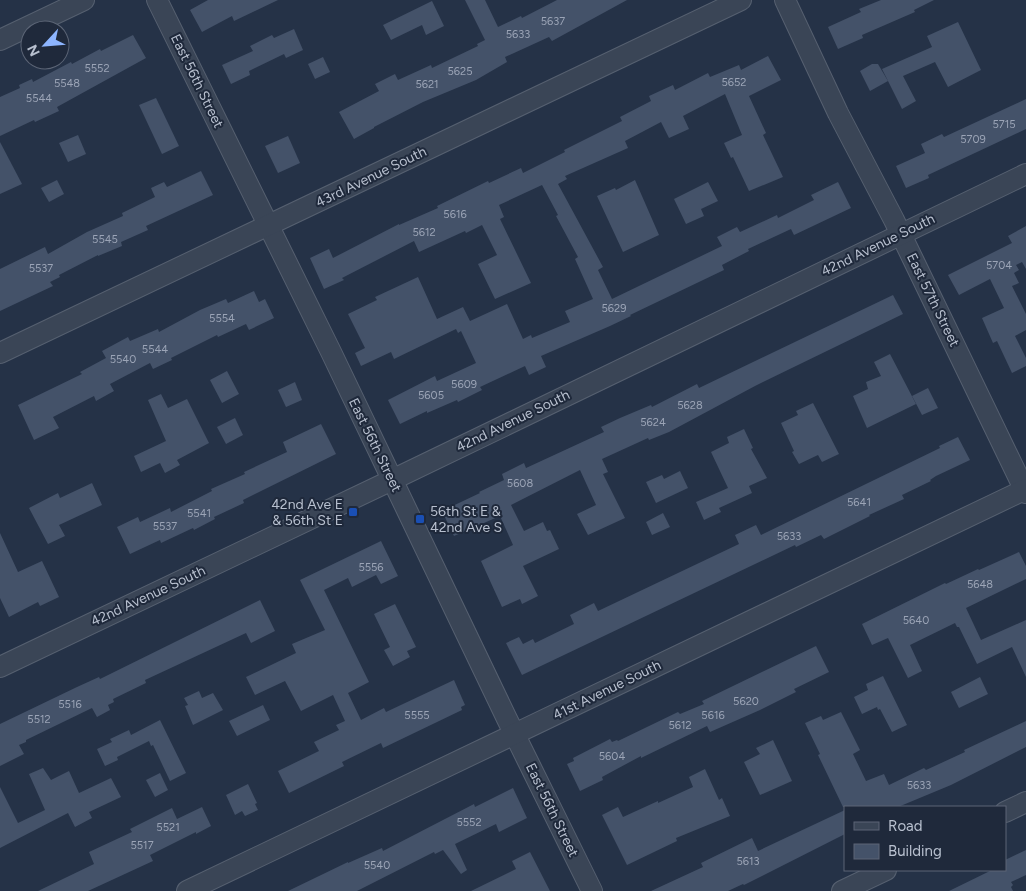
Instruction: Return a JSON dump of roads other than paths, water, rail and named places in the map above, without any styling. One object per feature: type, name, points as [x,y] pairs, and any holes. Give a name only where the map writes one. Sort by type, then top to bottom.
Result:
[{"type":"street","points":[[0,40],[84,0]]},
{"type":"street","name":"East 56th Street","points":[[157,0],[331,352],[514,734],[592,891]]},
{"type":"street","name":"43rd Avenue South","points":[[0,353],[741,0]]},
{"type":"street","name":"East 57th Street","points":[[785,0],[838,113],[1025,491]]},
{"type":"street","name":"42nd Avenue South","points":[[0,666],[392,480],[1026,174]]},
{"type":"street","name":"41st Avenue South","points":[[187,891],[1025,491]]},
{"type":"street","points":[[1006,812],[1026,802]]},
{"type":"street","points":[[842,891],[884,871]]},
{"type":"place","name":"42nd Ave E & 56th St E","points":[[353,512]]},
{"type":"place","name":"56th St E & 42nd Ave S","points":[[420,519]]}]
